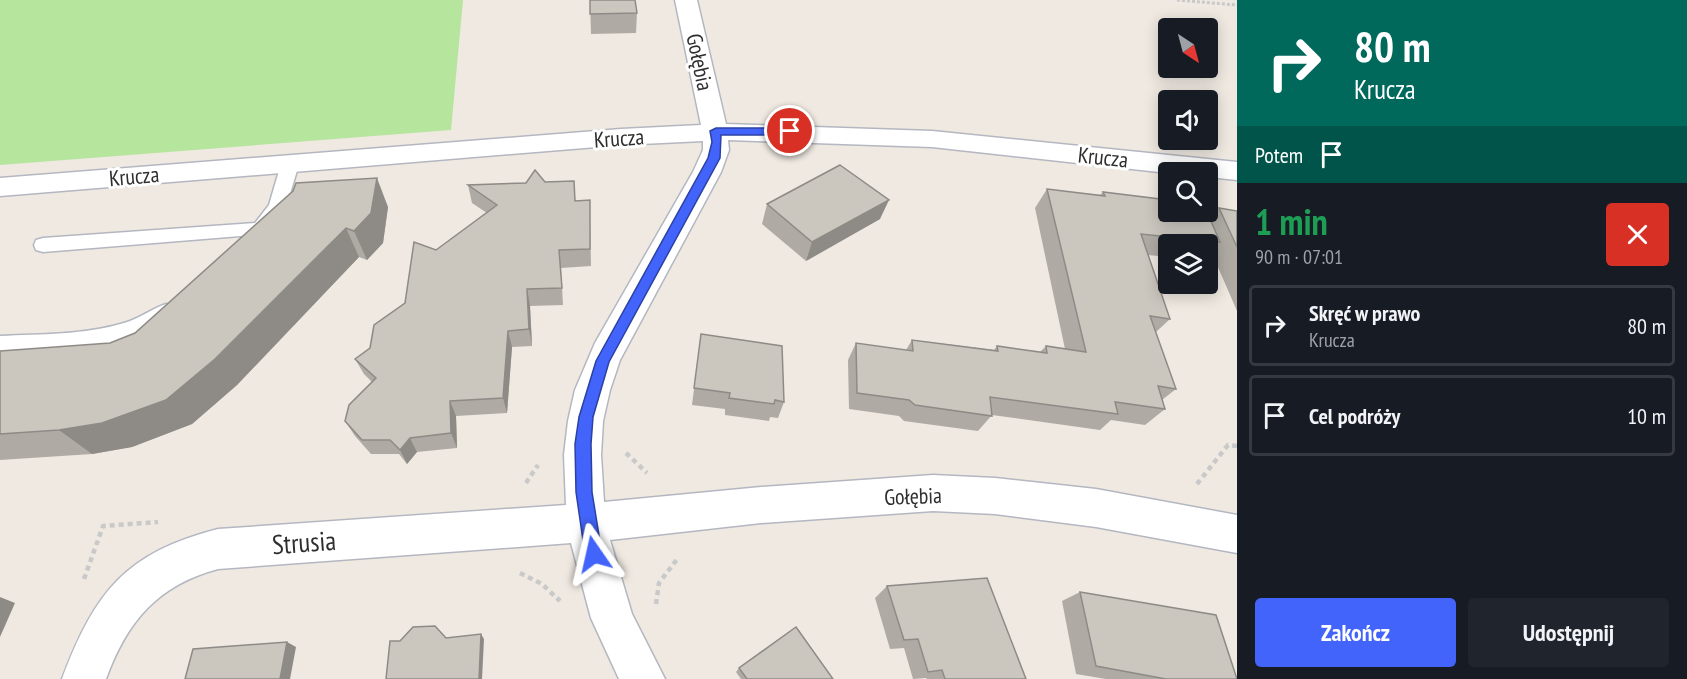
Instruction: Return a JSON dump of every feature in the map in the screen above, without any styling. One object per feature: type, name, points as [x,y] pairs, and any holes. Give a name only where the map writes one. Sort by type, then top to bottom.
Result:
[{"type":"street","name":"Gołębia","points":[[643,679],[612,619],[598,573],[584,492],[583,444],[586,417],[603,361],[714,158],[717,142],[716,131],[686,0]]},
{"type":"street","name":"Krucza","points":[[0,187],[716,131],[787,131],[932,139],[1237,171]]},
{"type":"street","name":"Gołębia","points":[[588,523],[761,505],[933,494],[995,496],[1086,507],[1237,534]]},
{"type":"street","name":"Strusia","points":[[84,679],[108,623],[131,594],[160,571],[184,558],[218,549],[588,523]]},
{"type":"lane","points":[[243,246],[277,207],[290,164]]},
{"type":"lane","points":[[42,245],[259,229]]},
{"type":"lane","points":[[0,345],[118,335],[158,319],[183,299]]},
{"type":"path","points":[[1177,0],[1237,5]]},
{"type":"path","points":[[1192,490],[1228,444],[1237,446]]},
{"type":"path","points":[[623,449],[638,466],[652,475]]},
{"type":"path","points":[[521,488],[530,479],[541,457]]},
{"type":"path","points":[[83,581],[103,526],[161,522]]},
{"type":"path","points":[[656,611],[659,583],[676,559],[686,553]]},
{"type":"path","points":[[513,572],[539,581],[551,590],[563,606]]},
{"type":"green space","points":[[0,0],[463,0],[451,130],[0,165]]},
{"type":"building","points":[[590,0],[635,0],[637,13],[590,14]]},
{"type":"building","points":[[840,165],[889,200],[812,242],[767,204]]},
{"type":"building","points":[[535,170],[545,182],[574,181],[575,201],[590,200],[590,249],[559,250],[562,288],[527,289],[529,329],[508,331],[503,398],[450,401],[451,433],[410,438],[400,450],[390,440],[362,440],[345,421],[349,405],[376,378],[355,359],[370,348],[374,325],[405,303],[414,242],[436,250],[497,205],[468,185],[526,183]]},
{"type":"building","points":[[377,178],[371,213],[354,231],[346,228],[215,359],[166,400],[102,423],[59,430],[0,434],[0,351],[110,343],[135,333],[293,191],[296,183]]},
{"type":"building","points":[[1047,189],[1105,196],[1103,192],[1158,199],[1158,222],[1211,222],[1217,234],[1141,234],[1158,284],[1158,294],[1161,294],[1170,319],[1150,316],[1176,389],[1158,386],[1165,409],[1115,402],[1118,414],[990,397],[992,416],[915,405],[909,400],[857,393],[856,343],[913,351],[912,340],[998,351],[997,346],[1047,353],[1046,346],[1086,352]]},
{"type":"building","points":[[1219,208],[1237,211],[1237,247]]},
{"type":"building","points":[[701,334],[782,346],[784,402],[775,400],[774,404],[729,398],[730,393],[694,388]]},
{"type":"building","points":[[987,578],[1026,679],[945,679],[942,670],[928,672],[918,639],[904,640],[887,586]]},
{"type":"building","points":[[1080,592],[1216,615],[1237,679],[1166,679],[1096,666]]},
{"type":"building","points":[[435,626],[446,638],[481,634],[479,679],[386,679],[390,641],[400,641],[413,627]]},
{"type":"building","points":[[796,627],[833,679],[747,679],[739,668]]},
{"type":"building","points":[[287,642],[280,679],[185,679],[193,649]]},
{"type":"route","points":[[594,554],[584,492],[583,444],[586,417],[603,361],[714,158],[717,142],[716,131],[790,131]]}]
